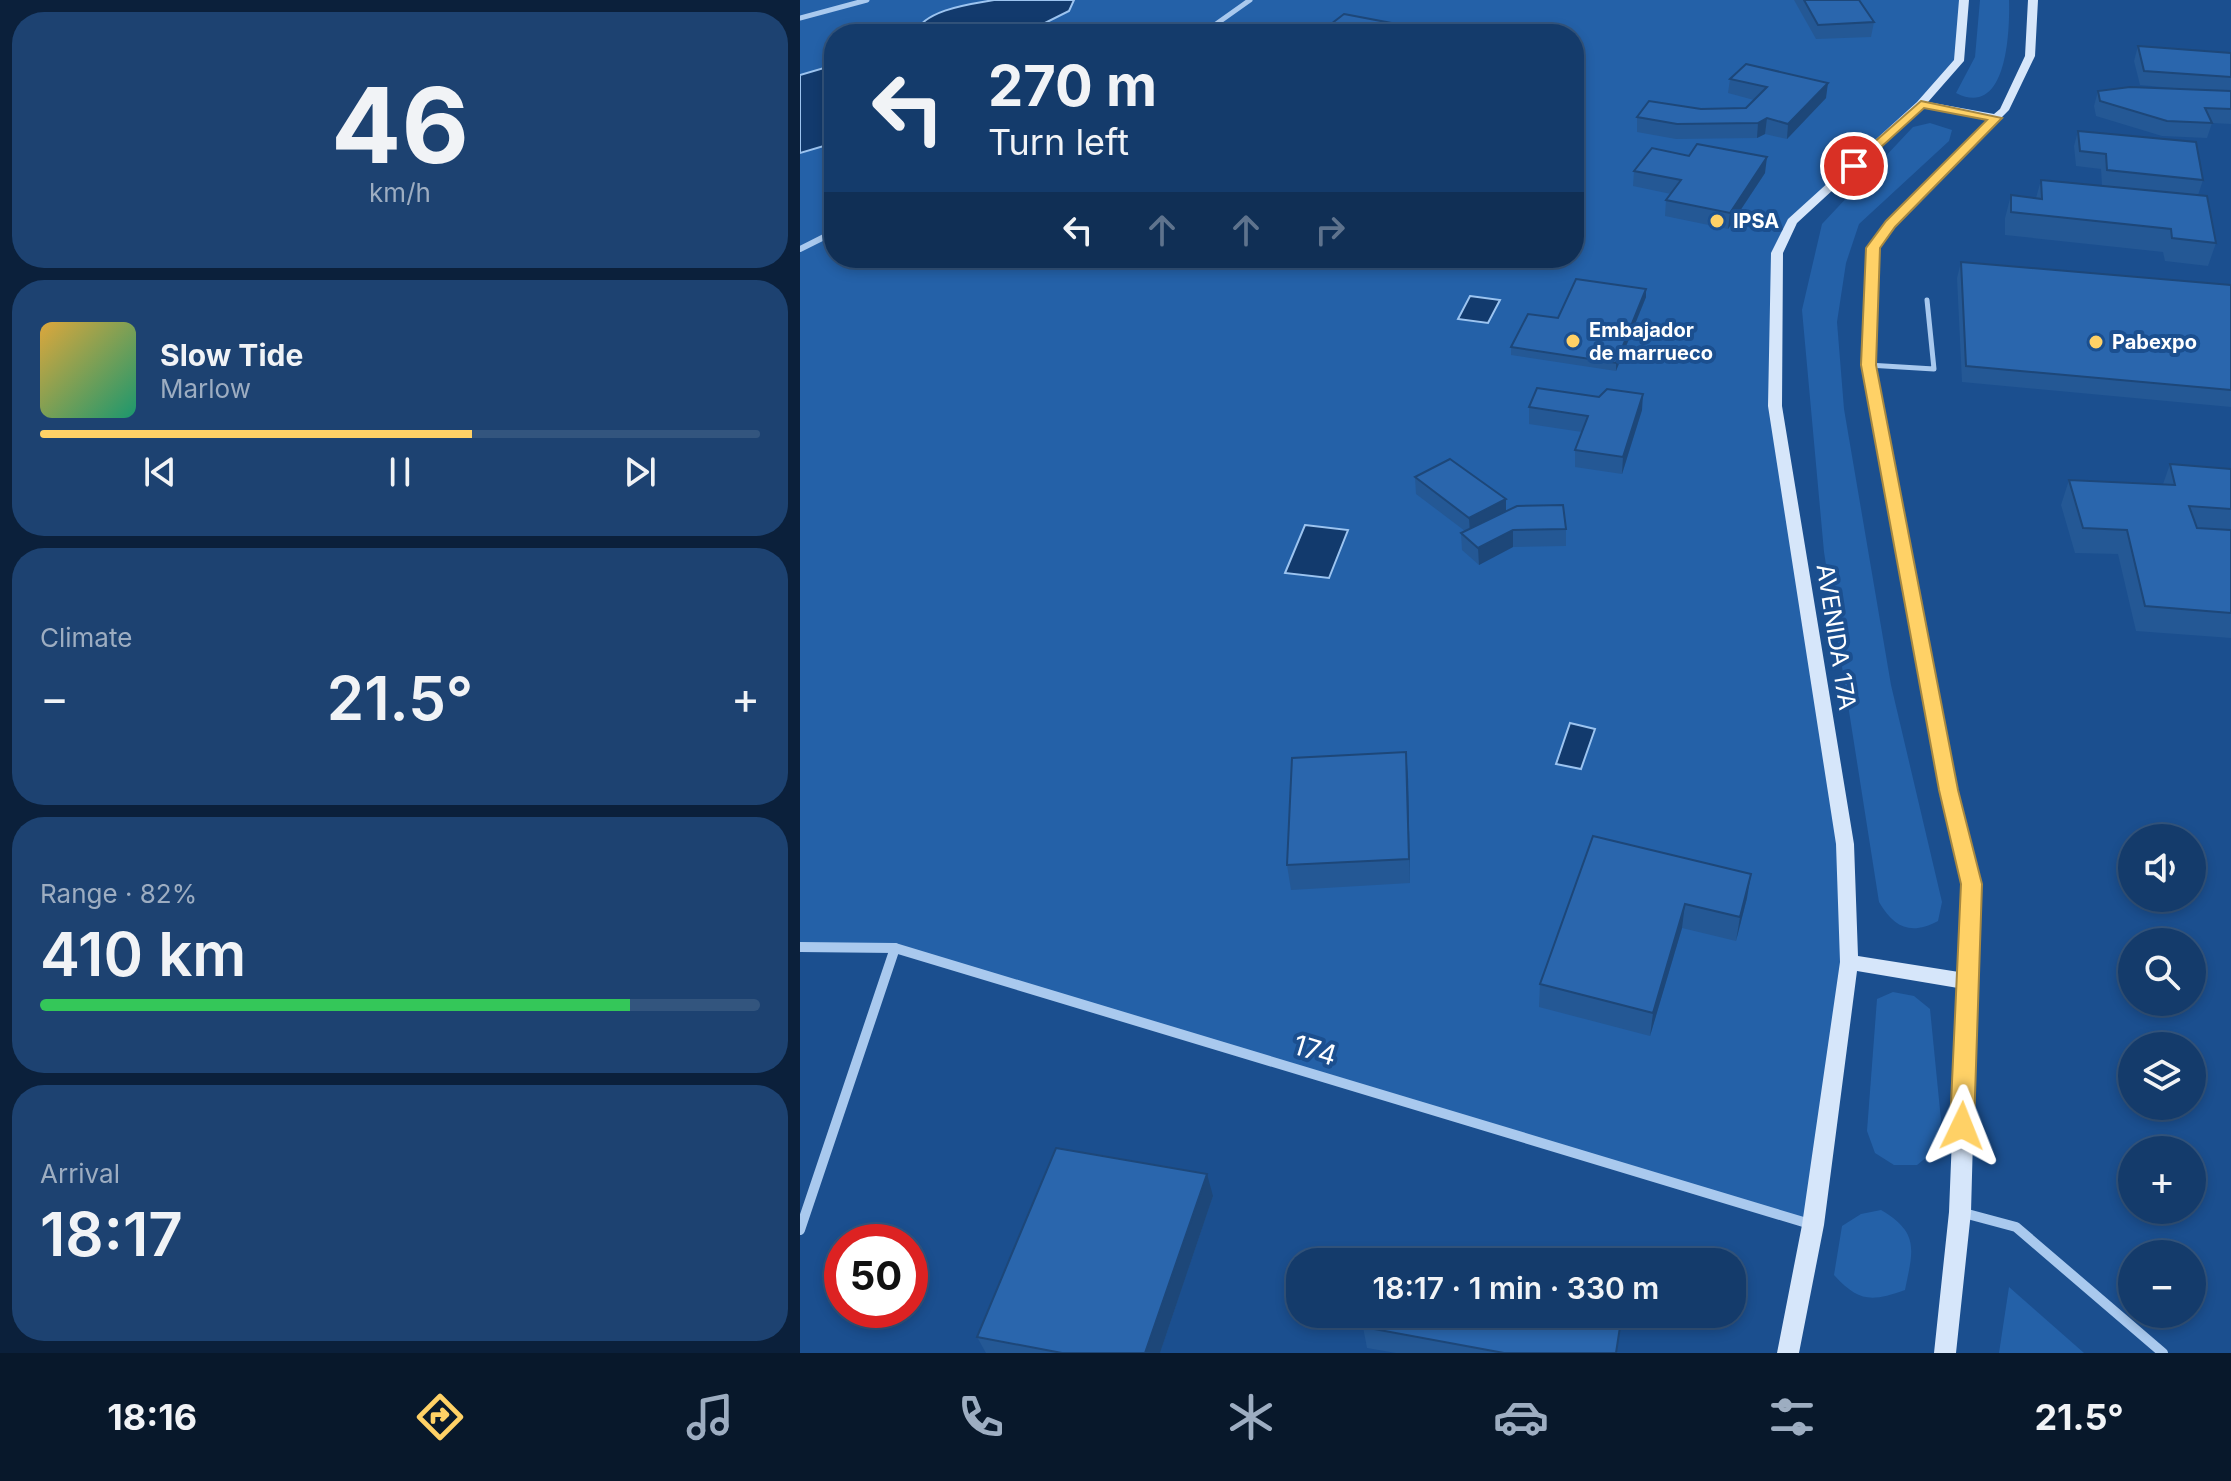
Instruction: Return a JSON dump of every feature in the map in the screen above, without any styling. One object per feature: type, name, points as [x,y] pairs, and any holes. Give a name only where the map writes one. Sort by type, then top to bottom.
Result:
[{"type":"main road","name":"AVENIDA 17A","points":[[1788,1353],[1813,1225],[1849,962],[1845,844],[1775,406],[1777,253],[1792,221],[1921,104],[1959,61],[1964,0]]},
{"type":"main road","points":[[1945,1353],[1960,1212],[1971,884],[1948,790],[1868,365],[1873,248],[1890,224],[2004,110],[2030,56],[2033,0]]},
{"type":"main road","points":[[1921,104],[1996,118]]},
{"type":"main road","points":[[1849,962],[1966,981]]},
{"type":"street","points":[[800,18],[867,0]]},
{"type":"street","points":[[1216,24],[1250,0]]},
{"type":"street","points":[[800,249],[824,237]]},
{"type":"street","name":"174","points":[[800,947],[895,948],[1813,1225]]},
{"type":"street","points":[[800,1230],[895,948]]},
{"type":"street","points":[[1960,1212],[2016,1227],[2163,1353]]},
{"type":"lane","points":[[1868,365],[1934,369],[1927,300]]},
{"type":"shaded area","points":[[800,0],[994,0],[938,13],[922,24],[824,24],[824,68],[800,75]]},
{"type":"shaded area","points":[[994,0],[1074,0],[1069,11],[1043,24],[922,24],[938,13]]},
{"type":"shaded area","points":[[1074,0],[1964,0],[1959,61],[1921,104],[1792,221],[1777,253],[1775,406],[1845,844],[1849,962],[1813,1225],[895,948],[800,947],[800,153],[824,146],[824,268],[1584,268],[1584,24],[1043,24],[1069,11]]},
{"type":"shaded area","points":[[1980,0],[2009,0],[2008,32],[2002,68],[1995,83],[1986,94],[1973,98],[1956,93],[1975,57]]},
{"type":"shaded area","points":[[824,68],[824,146],[800,153],[800,75]]},
{"type":"shaded area","points":[[1930,123],[1952,130],[1949,141],[1859,224],[1846,263],[1837,322],[1844,409],[1891,685],[1942,902],[1938,921],[1911,928],[1897,923],[1879,902],[1824,552],[1802,310],[1822,224],[1913,127]]},
{"type":"shaded area","points":[[1470,296],[1500,300],[1488,323],[1458,319]]},
{"type":"shaded area","points":[[1305,525],[1348,530],[1329,578],[1285,573]]},
{"type":"shaded area","points":[[1570,723],[1595,729],[1581,769],[1556,764]]},
{"type":"shaded area","points":[[1893,992],[1914,996],[1930,1009],[1941,1120],[1938,1148],[1917,1165],[1894,1165],[1875,1153],[1867,1131],[1877,999]]},
{"type":"shaded area","points":[[1881,1210],[1894,1218],[1908,1235],[1910,1264],[1905,1290],[1883,1297],[1866,1297],[1858,1295],[1834,1275],[1842,1226],[1861,1214]]},
{"type":"shaded area","points":[[2009,1287],[2084,1353],[1999,1353]]},
{"type":"building","points":[[1804,0],[1859,0],[1874,22],[1818,25]]},
{"type":"building","points":[[1344,14],[1397,24],[1331,24]]},
{"type":"building","points":[[2138,46],[2231,53],[2231,77],[2144,71]]},
{"type":"building","points":[[1746,64],[1828,83],[1788,124],[1767,118],[1758,123],[1677,124],[1637,117],[1649,101],[1701,109],[1746,108],[1767,87],[1730,79]]},
{"type":"building","points":[[2130,87],[2231,91],[2231,109],[2205,108],[2212,123],[2167,121],[2100,101],[2098,91]]},
{"type":"building","points":[[2078,131],[2196,142],[2203,180],[2107,170],[2106,154],[2080,151]]},
{"type":"building","points":[[1697,144],[1767,157],[1730,213],[1666,200],[1681,180],[1634,171],[1652,148],[1689,156]]},
{"type":"building","points":[[2041,180],[2207,196],[2216,243],[2172,238],[2171,229],[2011,212],[2011,195],[2042,199]]},
{"type":"building","name":"Pabexpo","points":[[1961,262],[2231,285],[2231,390],[1966,366]]},
{"type":"building","name":"Embajador de marrueco","points":[[1576,279],[1646,289],[1616,363],[1511,347],[1528,314],[1558,318]]},
{"type":"building","points":[[1537,388],[1599,397],[1607,389],[1643,394],[1623,457],[1575,450],[1588,416],[1529,407]]},
{"type":"building","points":[[1450,459],[1506,499],[1469,518],[1415,477]]},
{"type":"building","points":[[2170,464],[2231,469],[2231,509],[2189,506],[2197,528],[2231,530],[2231,613],[2145,606],[2127,530],[2083,528],[2069,480],[2175,485]]},
{"type":"building","points":[[1563,505],[1566,529],[1513,530],[1478,548],[1461,533],[1517,506]]},
{"type":"building","points":[[1406,752],[1409,859],[1287,865],[1292,758]]},
{"type":"building","points":[[1593,836],[1751,874],[1740,917],[1685,904],[1653,1013],[1540,984]]},
{"type":"building","points":[[1056,1148],[1207,1174],[1145,1353],[1062,1353],[977,1337]]},
{"type":"building","points":[[1368,1328],[1620,1328],[1616,1353],[1504,1353]]},
{"type":"place","name":"IPSA","points":[[1717,221]]},
{"type":"place","name":"Embajador de marrueco","points":[[1573,341]]},
{"type":"place","name":"Pabexpo","points":[[2096,342]]},
{"type":"route","points":[[1854,166],[1921,104],[1996,118],[1890,224],[1873,248],[1868,365],[1948,790],[1971,884],[1962,1126]]}]
